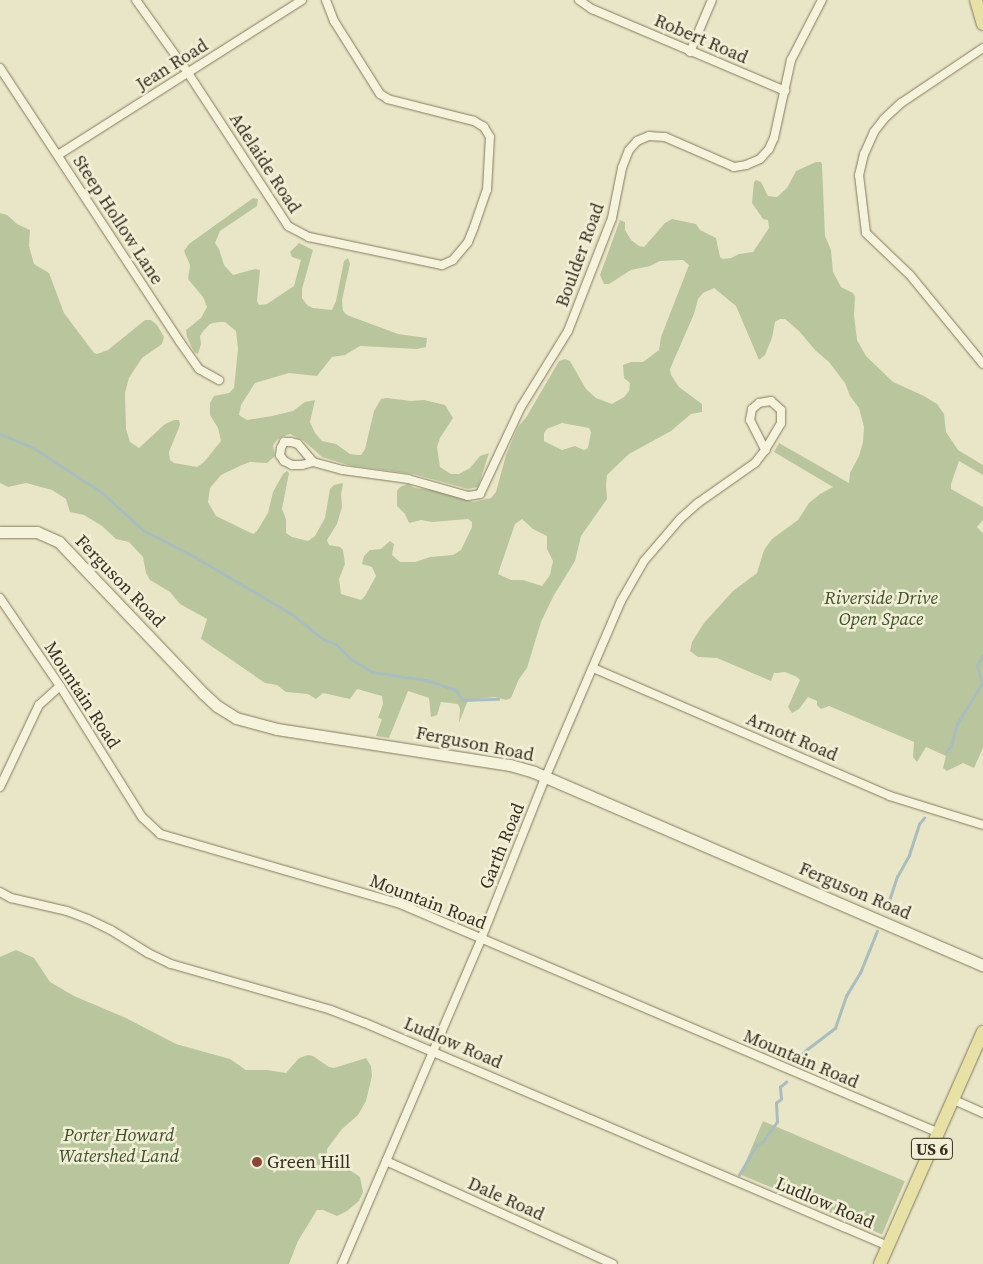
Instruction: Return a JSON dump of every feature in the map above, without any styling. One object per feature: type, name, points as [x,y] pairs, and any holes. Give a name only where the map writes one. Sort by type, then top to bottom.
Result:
[{"type":"main road","points":[[976,0],[983,24]]},
{"type":"main road","name":"US 6","points":[[880,1264],[983,1032]]},
{"type":"street","name":"Adelaide Road","points":[[136,0],[188,73],[288,226],[309,237],[432,265],[442,265],[453,260],[468,242],[487,190],[490,137],[484,128],[474,121],[388,99],[380,94],[334,21],[326,0]]},
{"type":"street","name":"Jean Road","points":[[58,156],[302,0]]},
{"type":"street","name":"Robert Road","points":[[579,0],[592,9],[785,91]]},
{"type":"street","points":[[690,52],[712,0]]},
{"type":"street","name":"Boulder Road","points":[[313,462],[343,470],[408,479],[468,496],[480,494],[521,407],[568,331],[612,218],[622,168],[629,150],[637,141],[649,136],[664,137],[734,167],[746,165],[760,159],[769,149],[774,138],[792,60],[822,0]]},
{"type":"street","points":[[983,48],[901,103],[884,119],[864,154],[859,175],[866,233],[910,275],[983,364]]},
{"type":"street","name":"Steep Hollow Lane","points":[[0,68],[199,368],[219,380]]},
{"type":"street","name":"Garth Road","points":[[342,1264],[482,939],[546,776],[621,601],[634,577],[654,549],[680,519],[698,503],[755,463],[765,450],[781,423],[781,410],[771,401],[759,403],[752,409],[750,420],[765,450]]},
{"type":"street","name":"Ferguson Road","points":[[0,532],[37,532],[59,542],[204,694],[217,706],[236,718],[277,729],[510,765],[546,776],[983,965]]},
{"type":"street","name":"Mountain Road","points":[[0,598],[60,686],[142,817],[160,834],[398,903],[939,1133]]},
{"type":"street","name":"Arnott Road","points":[[593,668],[890,796],[983,825]]},
{"type":"street","points":[[0,787],[39,705],[60,686]]},
{"type":"street","name":"Ludlow Road","points":[[0,892],[12,898],[67,911],[88,919],[111,930],[148,953],[172,964],[331,1010],[433,1051],[888,1246]]},
{"type":"street","points":[[954,1100],[983,1114]]},
{"type":"street","name":"Dale Road","points":[[386,1161],[613,1264]]},
{"type":"green space","name":"Riverside Drive Open Space","points":[[816,162],[821,162],[822,164],[825,236],[831,250],[833,272],[841,287],[853,293],[855,297],[854,315],[857,340],[866,356],[893,382],[937,404],[944,414],[946,432],[958,450],[983,465],[983,475],[959,461],[951,484],[951,489],[983,507],[983,520],[977,527],[983,533],[983,748],[974,768],[963,763],[947,771],[943,768],[946,756],[926,747],[917,762],[913,757],[914,742],[829,706],[821,709],[817,705],[817,701],[808,697],[799,709],[792,713],[788,707],[800,680],[797,677],[785,672],[774,673],[771,681],[717,658],[698,657],[690,651],[692,642],[704,623],[733,591],[757,573],[764,550],[772,539],[798,520],[809,503],[833,487],[774,452],[779,443],[849,483],[850,473],[859,456],[863,442],[864,427],[859,408],[850,396],[845,383],[829,362],[816,351],[799,331],[785,319],[775,322],[772,338],[765,355],[759,360],[736,306],[714,288],[703,293],[698,299],[694,314],[670,369],[671,375],[679,387],[702,404],[702,412],[691,414],[671,431],[629,454],[607,475],[607,499],[581,536],[575,561],[554,595],[541,622],[527,668],[519,679],[511,698],[506,700],[495,697],[468,700],[459,723],[460,709],[458,704],[441,702],[437,715],[431,717],[429,698],[408,691],[389,738],[376,736],[382,719],[378,718],[383,704],[382,696],[357,689],[350,699],[323,693],[316,699],[308,694],[286,692],[277,685],[265,683],[201,639],[207,619],[180,604],[170,592],[150,580],[146,573],[143,557],[129,542],[116,539],[102,526],[84,515],[70,512],[66,499],[52,490],[26,483],[8,487],[0,483],[0,213],[7,215],[17,224],[30,230],[29,246],[34,264],[49,273],[64,313],[94,353],[97,354],[108,350],[145,320],[151,320],[157,325],[164,337],[162,344],[142,358],[129,378],[125,393],[126,429],[130,442],[139,448],[165,424],[179,420],[180,425],[169,452],[170,460],[174,463],[197,467],[204,462],[221,441],[218,428],[210,415],[210,403],[214,396],[229,393],[234,388],[238,349],[236,331],[225,322],[218,322],[210,324],[204,330],[200,336],[201,344],[198,354],[194,352],[186,330],[201,318],[207,307],[203,297],[188,279],[190,265],[184,251],[189,244],[253,198],[258,199],[257,206],[220,231],[215,243],[224,265],[233,275],[255,269],[260,270],[257,301],[259,305],[267,304],[294,286],[301,260],[292,257],[290,252],[299,243],[313,250],[302,289],[302,298],[307,305],[313,308],[332,310],[336,301],[344,261],[348,258],[350,264],[342,300],[343,311],[347,315],[398,334],[427,338],[426,347],[417,349],[360,346],[345,355],[332,357],[317,376],[289,373],[255,383],[241,405],[239,415],[247,420],[272,416],[293,411],[305,402],[315,400],[310,422],[315,433],[322,441],[336,444],[350,454],[361,455],[365,449],[374,411],[381,399],[424,400],[445,405],[453,418],[440,438],[437,447],[440,467],[451,474],[459,474],[470,468],[480,456],[489,453],[478,487],[468,489],[413,474],[348,465],[322,457],[304,441],[290,434],[276,441],[273,446],[275,456],[267,463],[250,462],[242,465],[221,475],[210,488],[208,502],[216,516],[253,534],[257,531],[268,513],[273,492],[283,474],[287,471],[289,473],[282,509],[286,519],[286,533],[292,537],[308,541],[315,536],[325,518],[330,489],[334,485],[342,483],[342,507],[337,524],[327,540],[329,545],[340,547],[343,550],[345,564],[339,579],[341,594],[361,600],[376,576],[372,567],[362,564],[364,556],[370,550],[381,549],[390,541],[394,544],[392,555],[400,562],[415,562],[430,557],[453,555],[461,550],[472,527],[472,522],[468,519],[432,522],[421,520],[409,523],[405,514],[397,506],[397,491],[400,487],[408,484],[415,488],[434,490],[473,502],[491,498],[496,492],[506,455],[518,427],[527,416],[559,361],[565,359],[570,361],[586,389],[596,398],[612,404],[624,397],[629,391],[630,383],[624,378],[623,365],[631,362],[643,362],[659,350],[661,337],[689,265],[683,260],[660,261],[650,266],[631,270],[609,284],[604,284],[600,275],[620,220],[625,222],[625,230],[631,240],[639,246],[644,247],[665,223],[672,219],[696,224],[700,230],[716,238],[720,257],[723,259],[753,252],[769,228],[768,220],[763,219],[752,203],[754,182],[756,180],[761,182],[768,196],[777,197],[787,188],[796,171]],"holes":[[[562,423],[589,428],[591,432],[588,448],[584,450],[575,446],[562,450],[544,441],[544,433],[547,429]],[[522,519],[533,529],[547,536],[547,549],[553,561],[550,575],[542,586],[523,580],[511,580],[498,574],[515,524]]]},
{"type":"green space","name":"Porter Howard Watershed Land","points":[[16,950],[34,958],[50,982],[74,996],[126,1018],[176,1044],[230,1059],[246,1070],[267,1070],[286,1073],[299,1058],[308,1055],[334,1068],[366,1058],[371,1066],[372,1076],[366,1101],[358,1115],[342,1129],[327,1149],[327,1160],[330,1163],[347,1168],[360,1177],[363,1192],[359,1201],[347,1211],[337,1216],[323,1210],[317,1210],[298,1241],[289,1264],[0,1264],[0,957]]},
{"type":"green space","points":[[763,1121],[905,1181],[882,1235],[740,1174]]},
{"type":"waterway","points":[[0,434],[34,448],[104,494],[143,530],[190,554],[292,614],[323,639],[336,644],[351,659],[373,672],[426,680],[456,690],[463,700],[498,699]]},
{"type":"waterway","points":[[946,752],[951,746],[957,724],[982,683],[977,666],[983,655]]},
{"type":"waterway","points":[[887,907],[897,877],[909,855],[919,824],[924,818]]},
{"type":"waterway","points":[[793,1060],[835,1028],[846,996],[860,973],[877,931]]},
{"type":"waterway","points":[[739,1175],[756,1146],[763,1141],[777,1122],[776,1103],[781,1099],[780,1087],[786,1082]]},
{"type":"place","name":"Green Hill","points":[[257,1162]]}]
